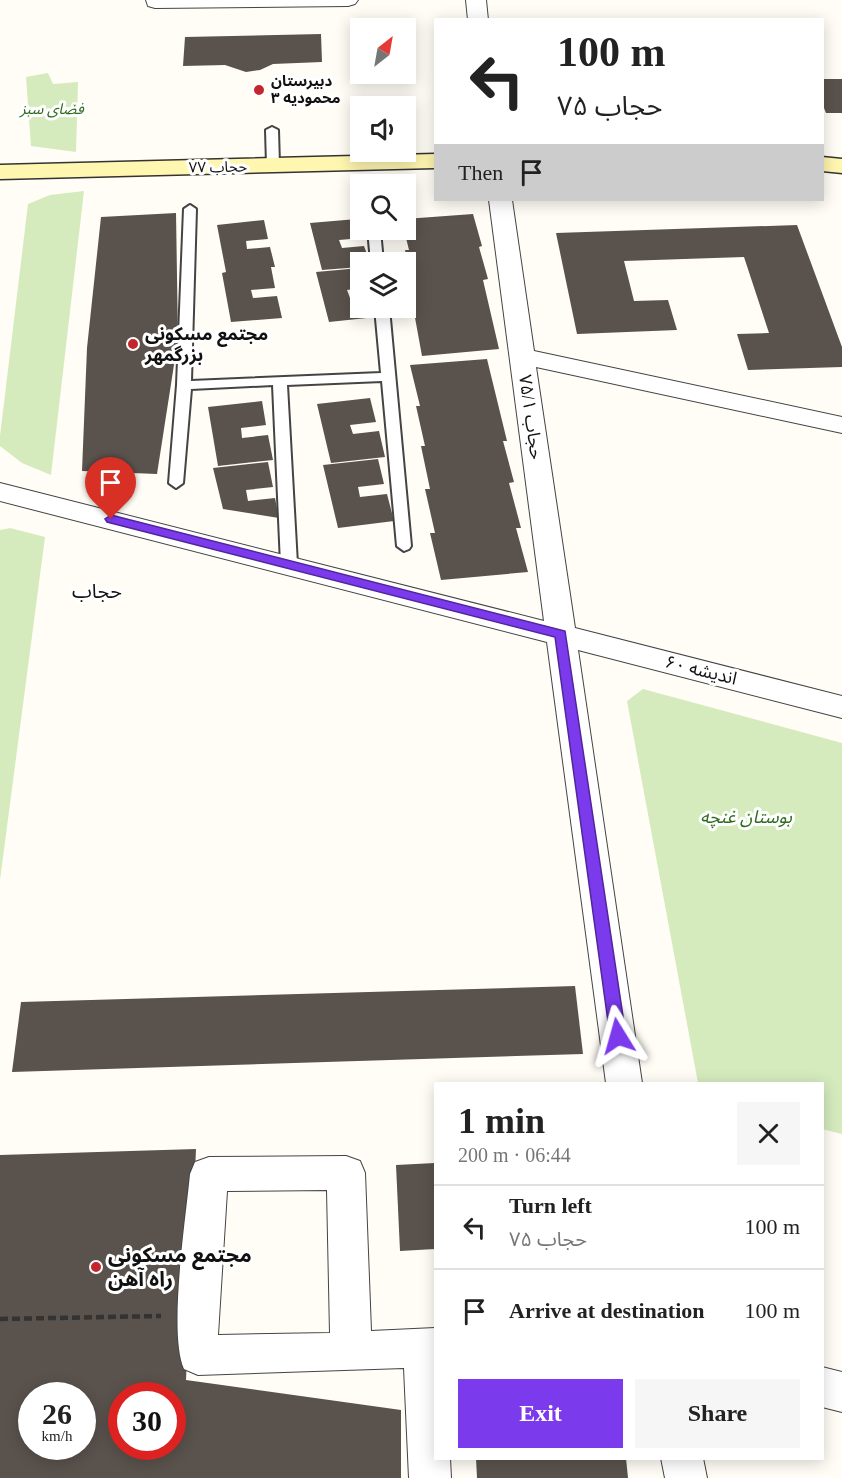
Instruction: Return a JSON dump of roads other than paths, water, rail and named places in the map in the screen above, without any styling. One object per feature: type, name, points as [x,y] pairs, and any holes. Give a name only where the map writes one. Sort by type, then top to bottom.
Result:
[{"type":"street","points":[[156,2],[348,0]]},
{"type":"street","points":[[476,0],[478,18]]},
{"type":"street","name":"حجاب ۷۷","points":[[0,172],[434,161]]},
{"type":"street","points":[[824,164],[842,166]]},
{"type":"street","name":"حجاب ۷۵/۱","points":[[500,201],[624,1082]]},
{"type":"street","points":[[522,356],[842,424]]},
{"type":"street","name":"اندیشه ۶۰","points":[[0,492],[842,707]]},
{"type":"street","points":[[351,1352],[346,1173],[209,1174],[198,1315],[198,1355],[351,1352],[430,1347],[430,1478]]},
{"type":"street","points":[[824,1388],[842,1392]]},
{"type":"street","points":[[682,1460],[686,1478]]},
{"type":"lane","points":[[272,130],[273,165]]},
{"type":"lane","points":[[176,483],[184,386],[190,209]]},
{"type":"lane","points":[[383,318],[404,546]]},
{"type":"lane","points":[[184,386],[388,377]]},
{"type":"lane","points":[[280,381],[289,564]]},
{"type":"place","name":"دبیرستان محمودیه ۳","points":[[259,90]]},
{"type":"place","name":"مجتمع مسکونی بزرگمهر","points":[[133,344]]},
{"type":"place","name":"مجتمع مسکونی راه آهن","points":[[96,1267]]},
{"type":"district","name":"حجاب","points":[[97,591]]},
{"type":"park label","name":"فضای سبز","points":[[52,109]]},
{"type":"park label","name":"بوستان غنچه","points":[[746,817]]}]
